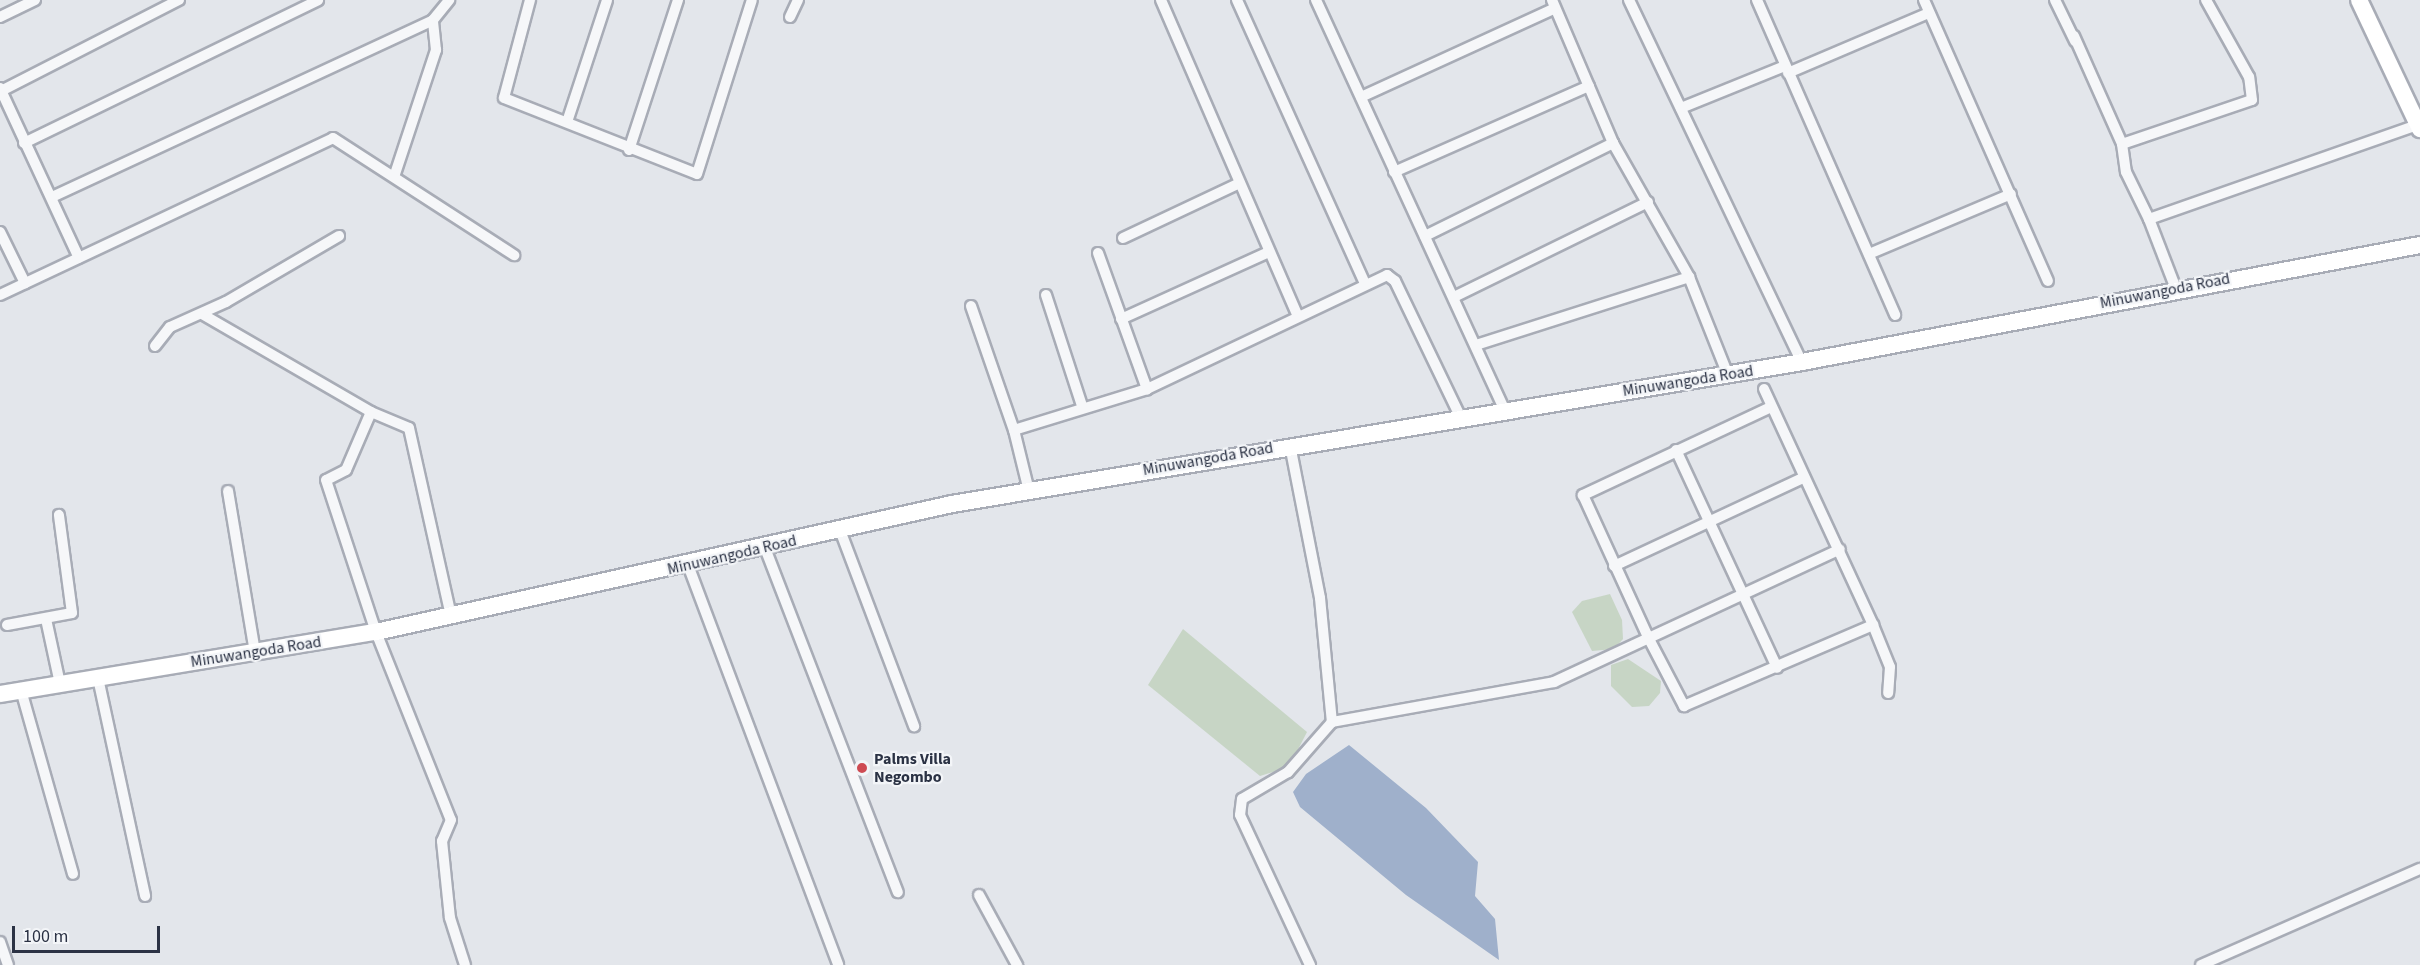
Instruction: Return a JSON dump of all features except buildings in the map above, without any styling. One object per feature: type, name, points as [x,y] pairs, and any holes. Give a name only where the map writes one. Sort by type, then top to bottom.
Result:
[{"type":"main road","points":[[2359,0],[2419,127]]},
{"type":"main road","name":"Minuwangoda Road","points":[[0,694],[376,632],[1029,491],[1290,445],[1462,420],[1802,362],[2176,289],[2420,245]]},
{"type":"street","points":[[0,17],[35,0]]},
{"type":"street","points":[[80,258],[1,90],[179,0]]},
{"type":"street","points":[[24,143],[318,0]]},
{"type":"street","points":[[52,197],[433,20],[449,0]]},
{"type":"street","points":[[530,0],[504,98],[567,122],[629,150],[697,174],[752,0]]},
{"type":"street","points":[[567,122],[607,0]]},
{"type":"street","points":[[629,150],[678,0]]},
{"type":"street","points":[[790,17],[798,0]]},
{"type":"street","points":[[1161,0],[1297,315]]},
{"type":"street","points":[[1237,0],[1365,283]]},
{"type":"street","points":[[1316,0],[1505,411]]},
{"type":"street","points":[[1629,0],[1802,362]]},
{"type":"street","points":[[1757,0],[1895,315]]},
{"type":"street","points":[[1924,0],[2048,281]]},
{"type":"street","points":[[2055,0],[2094,79]]},
{"type":"street","points":[[2122,144],[2252,99],[2249,77],[2206,0]]},
{"type":"street","points":[[1362,98],[1554,4],[1614,143],[1689,277],[1728,375]]},
{"type":"street","points":[[1681,108],[1929,13]]},
{"type":"street","points":[[395,174],[436,50],[433,20]]},
{"type":"street","points":[[2074,36],[2122,144],[2126,172],[2149,219],[2176,289]]},
{"type":"street","points":[[1394,172],[1589,86]]},
{"type":"street","points":[[2149,219],[2419,127]]},
{"type":"street","points":[[0,295],[322,141],[344,142],[514,255]]},
{"type":"street","points":[[1425,236],[1614,143]]},
{"type":"street","points":[[1123,238],[1240,183]]},
{"type":"street","points":[[1869,254],[2011,194]]},
{"type":"street","points":[[1454,297],[1648,202]]},
{"type":"street","points":[[0,232],[25,283]]},
{"type":"street","points":[[155,346],[170,327],[201,314],[339,236]]},
{"type":"street","points":[[1121,319],[1269,252]]},
{"type":"street","points":[[1098,253],[1147,389]]},
{"type":"street","points":[[1014,430],[1082,406],[1147,389],[1379,276],[1395,281],[1462,420]]},
{"type":"street","points":[[1476,345],[1689,277]]},
{"type":"street","points":[[1046,295],[1082,406]]},
{"type":"street","points":[[971,306],[1014,430],[1029,491]]},
{"type":"street","points":[[201,314],[371,412],[409,428],[451,616]]},
{"type":"street","points":[[1764,389],[1803,478],[1840,549],[1873,625],[1890,667],[1888,693]]},
{"type":"street","points":[[1771,407],[1583,495],[1648,639],[1684,706],[1873,625]]},
{"type":"street","points":[[371,412],[346,470],[326,480],[376,632],[451,820],[442,841],[450,918],[465,965]]},
{"type":"street","points":[[1290,445],[1320,598],[1332,722]]},
{"type":"street","points":[[1676,450],[1777,668]]},
{"type":"street","points":[[1614,566],[1803,478]]},
{"type":"street","points":[[228,491],[255,652]]},
{"type":"street","points":[[7,625],[46,619],[73,609],[59,516]]},
{"type":"street","points":[[840,530],[914,726]]},
{"type":"street","points":[[765,548],[898,892]]},
{"type":"street","points":[[1311,965],[1240,815],[1242,799],[1288,772],[1332,722],[1554,682],[1744,597],[1840,549]]},
{"type":"street","points":[[688,565],[838,965]]},
{"type":"street","points":[[46,619],[60,684]]},
{"type":"street","points":[[98,678],[145,896]]},
{"type":"street","points":[[21,690],[73,874]]},
{"type":"street","points":[[2201,965],[2420,869]]},
{"type":"street","points":[[980,895],[1017,965]]},
{"type":"street","points":[[0,942],[8,965]]},
{"type":"green space","points":[[1610,594],[1622,620],[1623,639],[1614,649],[1592,651],[1572,612],[1582,601]]},
{"type":"green space","points":[[1183,629],[1307,732],[1289,767],[1260,776],[1148,685]]},
{"type":"green space","points":[[1628,659],[1661,681],[1660,693],[1649,706],[1632,707],[1611,686],[1611,665]]},
{"type":"water","points":[[1349,745],[1426,808],[1478,862],[1475,896],[1495,919],[1499,960],[1406,895],[1300,807],[1293,792],[1306,774]]},
{"type":"place","name":"Palms Villa Negombo","points":[[862,768]]}]
